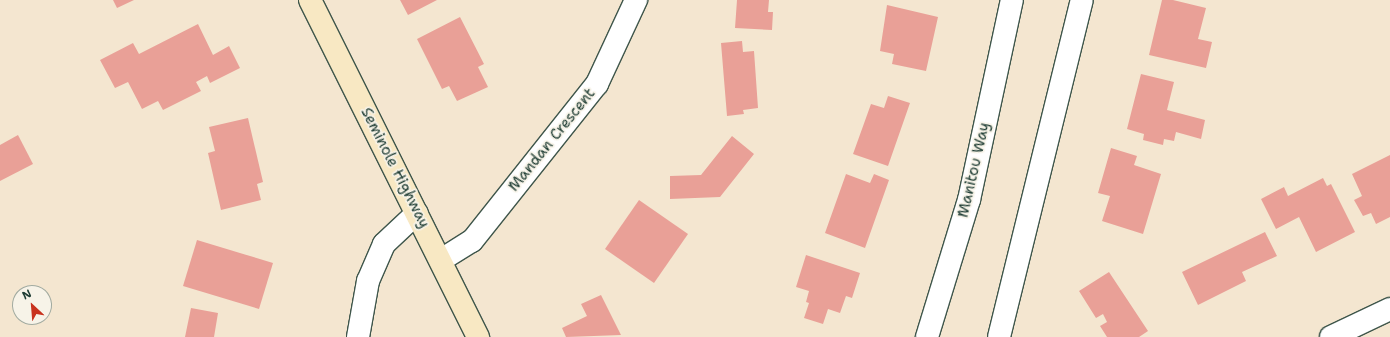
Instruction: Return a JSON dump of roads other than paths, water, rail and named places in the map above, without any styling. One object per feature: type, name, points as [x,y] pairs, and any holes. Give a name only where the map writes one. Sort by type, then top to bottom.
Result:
[{"type":"street","name":"Seminole Highway","points":[[310,0],[441,260],[478,337]]},
{"type":"street","name":"Mandan Crescent","points":[[441,260],[472,241],[597,84],[636,0]]},
{"type":"street","name":"Manitou Way","points":[[927,337],[969,200],[1012,0]]},
{"type":"street","points":[[999,337],[1082,0]]},
{"type":"street","points":[[358,337],[368,281],[384,244],[417,213]]},
{"type":"street","points":[[1331,337],[1390,309]]}]
